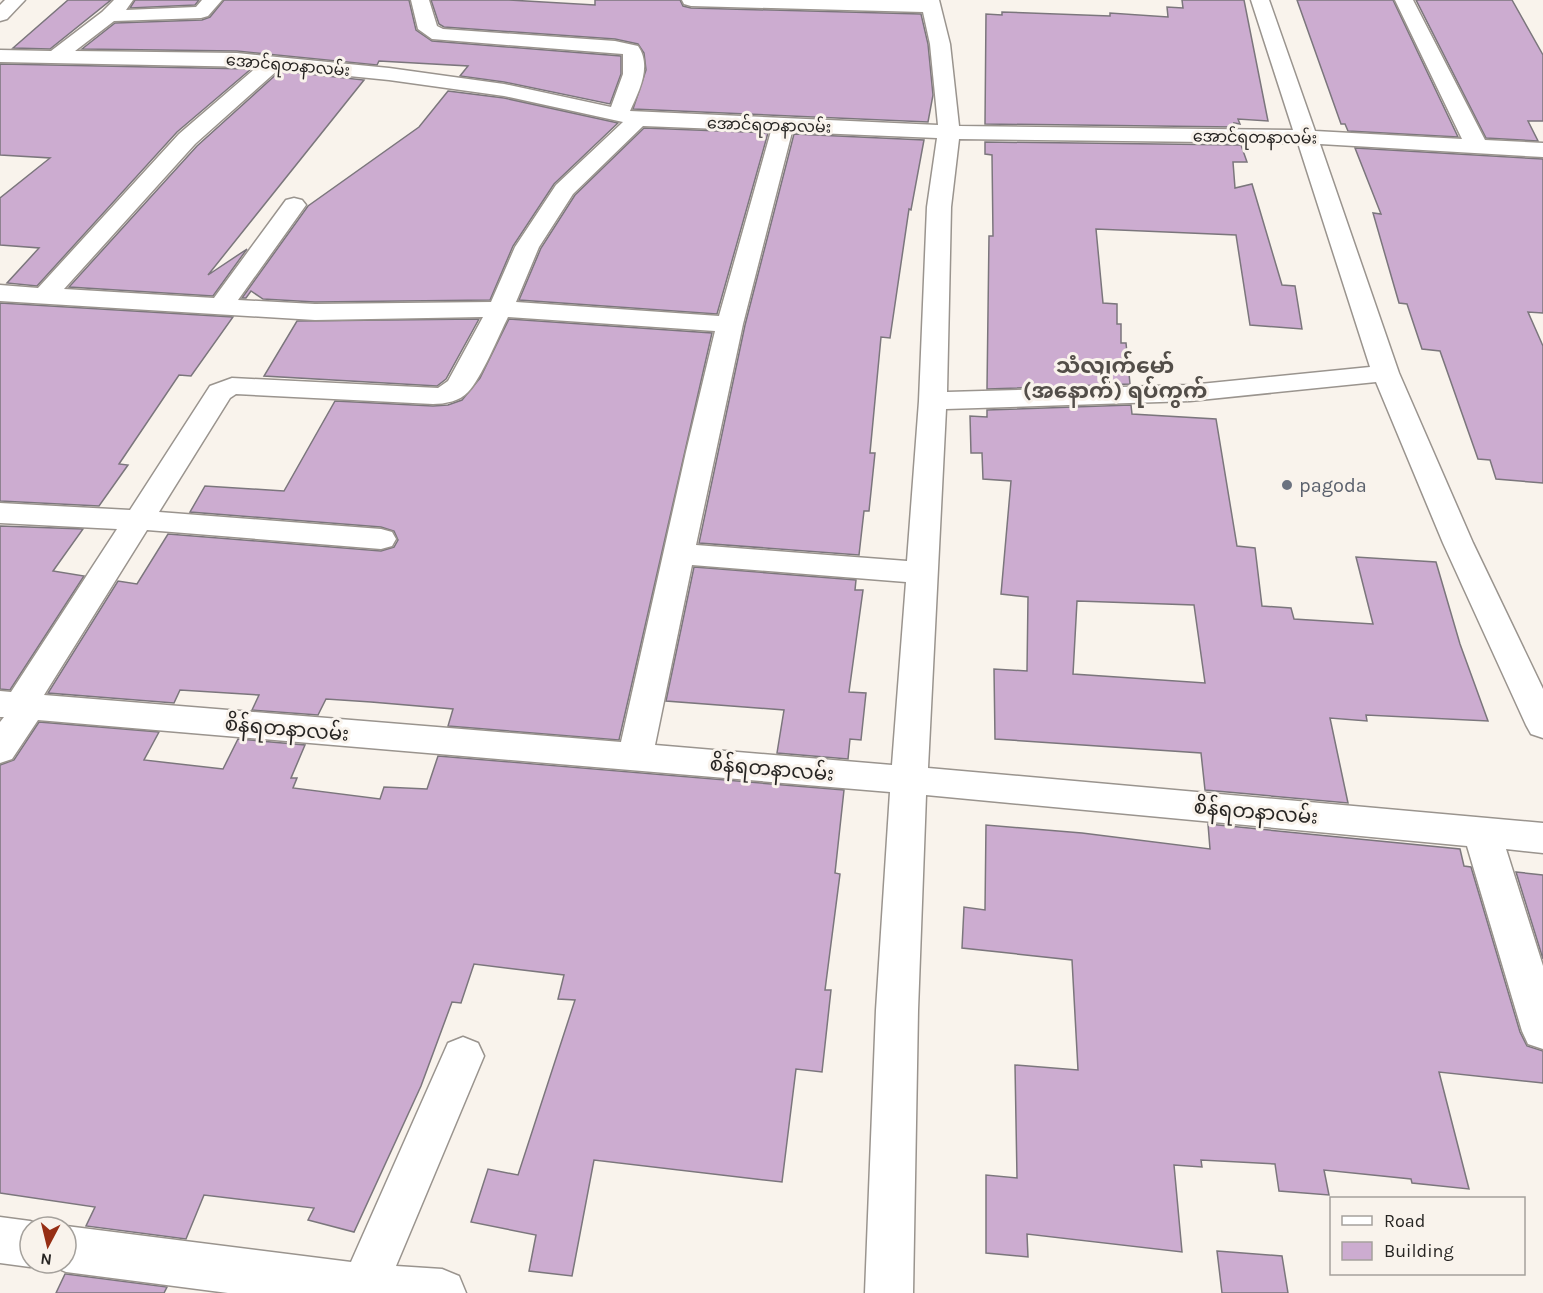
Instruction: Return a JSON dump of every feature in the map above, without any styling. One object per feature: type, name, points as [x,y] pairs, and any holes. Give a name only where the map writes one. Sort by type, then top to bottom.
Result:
[{"type":"street","points":[[0,15],[16,0]]},
{"type":"street","points":[[55,57],[109,16],[125,0]]},
{"type":"street","points":[[109,16],[201,12],[213,0]]},
{"type":"street","points":[[0,750],[16,706],[220,392],[232,386],[447,395],[459,386],[500,309],[527,247],[564,190],[628,117],[634,55],[631,50],[439,35],[428,29],[420,0]]},
{"type":"street","points":[[691,0],[931,3],[940,44],[949,132],[939,207],[933,401],[909,780],[898,998],[889,1293]]},
{"type":"street","points":[[1260,0],[1386,373],[1458,543],[1543,724]]},
{"type":"street","points":[[1404,0],[1477,147]]},
{"type":"street","name":"အောင်ရတနာလမ်း","points":[[0,56],[237,59],[389,74],[504,90],[628,117],[949,132],[1306,137],[1543,150]]},
{"type":"street","points":[[45,295],[187,139],[273,64]]},
{"type":"street","points":[[635,758],[730,324],[783,126]]},
{"type":"street","points":[[221,306],[294,205]]},
{"type":"street","points":[[0,293],[315,312],[500,309],[730,324]]},
{"type":"street","points":[[933,401],[1191,393],[1386,373]]},
{"type":"street","points":[[0,513],[138,520],[381,539]]},
{"type":"street","points":[[678,555],[922,573]]},
{"type":"street","name":"စိန်ရတနာလမ်း","points":[[16,706],[909,780],[1543,838]]},
{"type":"street","points":[[1482,833],[1543,1031]]},
{"type":"street","points":[[364,1287],[463,1056]]},
{"type":"street","points":[[0,1240],[18,1242]]},
{"type":"street","points":[[78,1251],[364,1287],[442,1293]]},
{"type":"building","points":[[68,0],[111,0],[50,49],[13,48]]},
{"type":"building","points":[[135,0],[199,0],[195,5],[130,8]]},
{"type":"building","points":[[224,0],[409,0],[416,30],[432,41],[621,56],[621,74],[610,104],[504,82],[460,76],[468,66],[379,61],[377,65],[237,51],[82,49],[115,23],[202,20],[210,17]]},
{"type":"building","points":[[431,0],[509,0],[595,5],[595,0],[680,0],[683,6],[691,8],[921,14],[928,44],[933,95],[928,122],[633,109],[646,70],[644,53],[638,44],[615,39],[444,27],[439,24]]},
{"type":"building","points":[[1182,0],[1244,0],[1268,121],[1238,119],[1240,124],[1234,123],[1235,127],[985,124],[986,14],[1002,15],[1002,12],[1110,16],[1110,13],[1168,17],[1167,7],[1183,8]]},
{"type":"building","points":[[1297,0],[1393,0],[1458,137],[1348,131],[1345,124],[1341,124]]},
{"type":"building","points":[[1416,0],[1512,0],[1543,55],[1543,121],[1528,121],[1538,141],[1486,138]]},
{"type":"building","points":[[0,64],[251,69],[177,132],[37,286],[7,283],[39,248],[0,245],[0,198],[50,158],[0,155]]},
{"type":"building","points":[[280,71],[364,80],[208,275],[247,249],[213,296],[69,287],[197,146]]},
{"type":"building","points":[[448,91],[504,98],[618,123],[554,184],[513,246],[490,300],[315,302],[263,299],[251,291],[246,298],[242,298],[308,206],[419,127]]},
{"type":"building","points":[[644,128],[768,133],[717,314],[519,300],[541,248],[575,195]]},
{"type":"building","points":[[794,134],[924,140],[911,210],[909,209],[890,338],[881,337],[870,453],[875,453],[869,511],[864,511],[859,555],[699,543],[745,325]]},
{"type":"building","points":[[985,142],[1241,145],[1247,162],[1233,162],[1235,188],[1252,184],[1282,285],[1295,286],[1302,329],[1250,325],[1236,235],[1096,229],[1103,303],[1117,304],[1117,324],[1121,324],[1121,343],[1126,343],[1130,384],[987,389],[989,236],[993,236],[992,155],[985,154]]},
{"type":"building","points":[[1355,148],[1543,159],[1543,313],[1528,312],[1543,346],[1543,483],[1496,479],[1490,460],[1478,459],[1440,351],[1422,349],[1407,304],[1399,303],[1373,213],[1381,214]]},
{"type":"building","points":[[0,303],[233,317],[191,376],[179,375],[119,464],[128,465],[99,506],[0,501]]},
{"type":"building","points":[[479,319],[446,379],[437,386],[264,376],[297,321]]},
{"type":"building","points":[[509,319],[712,333],[619,740],[448,726],[453,709],[371,702],[326,699],[318,715],[252,710],[259,695],[180,690],[174,703],[48,693],[118,581],[137,584],[168,534],[381,551],[394,547],[398,540],[394,531],[381,527],[190,512],[205,486],[284,491],[335,401],[433,406],[448,405],[462,400],[480,378]]},
{"type":"building","points":[[1131,405],[1132,414],[1216,419],[1237,546],[1255,548],[1262,606],[1291,608],[1294,619],[1373,624],[1356,557],[1436,562],[1460,644],[1488,721],[1366,715],[1367,721],[1330,718],[1348,803],[1205,790],[1201,753],[995,739],[994,669],[1027,671],[1028,597],[1001,594],[1011,481],[983,479],[982,453],[971,453],[970,416],[987,417],[987,410]],"holes":[[[1077,601],[1194,605],[1205,683],[1073,674]]]},
{"type":"building","points":[[0,526],[83,529],[53,571],[84,576],[10,690],[0,689]]},
{"type":"building","points":[[694,567],[856,580],[855,590],[863,590],[849,692],[866,693],[861,740],[850,739],[848,759],[777,753],[784,710],[666,701]]},
{"type":"building","points":[[39,722],[159,732],[144,760],[223,769],[238,739],[305,745],[291,778],[297,778],[293,788],[380,799],[384,787],[427,789],[438,756],[844,790],[835,873],[840,874],[825,990],[831,990],[822,1072],[796,1069],[782,1182],[594,1160],[572,1276],[529,1271],[536,1235],[471,1222],[488,1169],[518,1175],[575,1000],[558,999],[564,975],[474,964],[461,1003],[452,1002],[421,1086],[354,1232],[308,1220],[314,1208],[204,1195],[186,1239],[86,1226],[95,1207],[0,1193],[0,765],[14,760]]},
{"type":"building","points":[[1208,824],[1460,849],[1464,866],[1471,867],[1520,1032],[1527,1046],[1543,1051],[1543,1083],[1439,1072],[1469,1189],[1412,1183],[1411,1179],[1324,1170],[1329,1195],[1279,1191],[1275,1164],[1201,1160],[1202,1167],[1174,1165],[1182,1252],[1027,1234],[1028,1257],[986,1253],[986,1175],[1017,1178],[1015,1065],[1078,1070],[1072,960],[962,948],[964,907],[985,910],[986,825],[1082,833],[1210,849]]},
{"type":"building","points":[[1516,872],[1543,875],[1543,959]]},
{"type":"building","points":[[1217,1251],[1282,1256],[1288,1293],[1222,1293]]},
{"type":"building","points":[[65,1275],[167,1287],[164,1293],[56,1293]]},
{"type":"place","name":"pagoda","points":[[1287,485]]},
{"type":"district","name":"သံလျက်မော် (အနောက်) ရပ်ကွက်","points":[[1115,378]]}]
